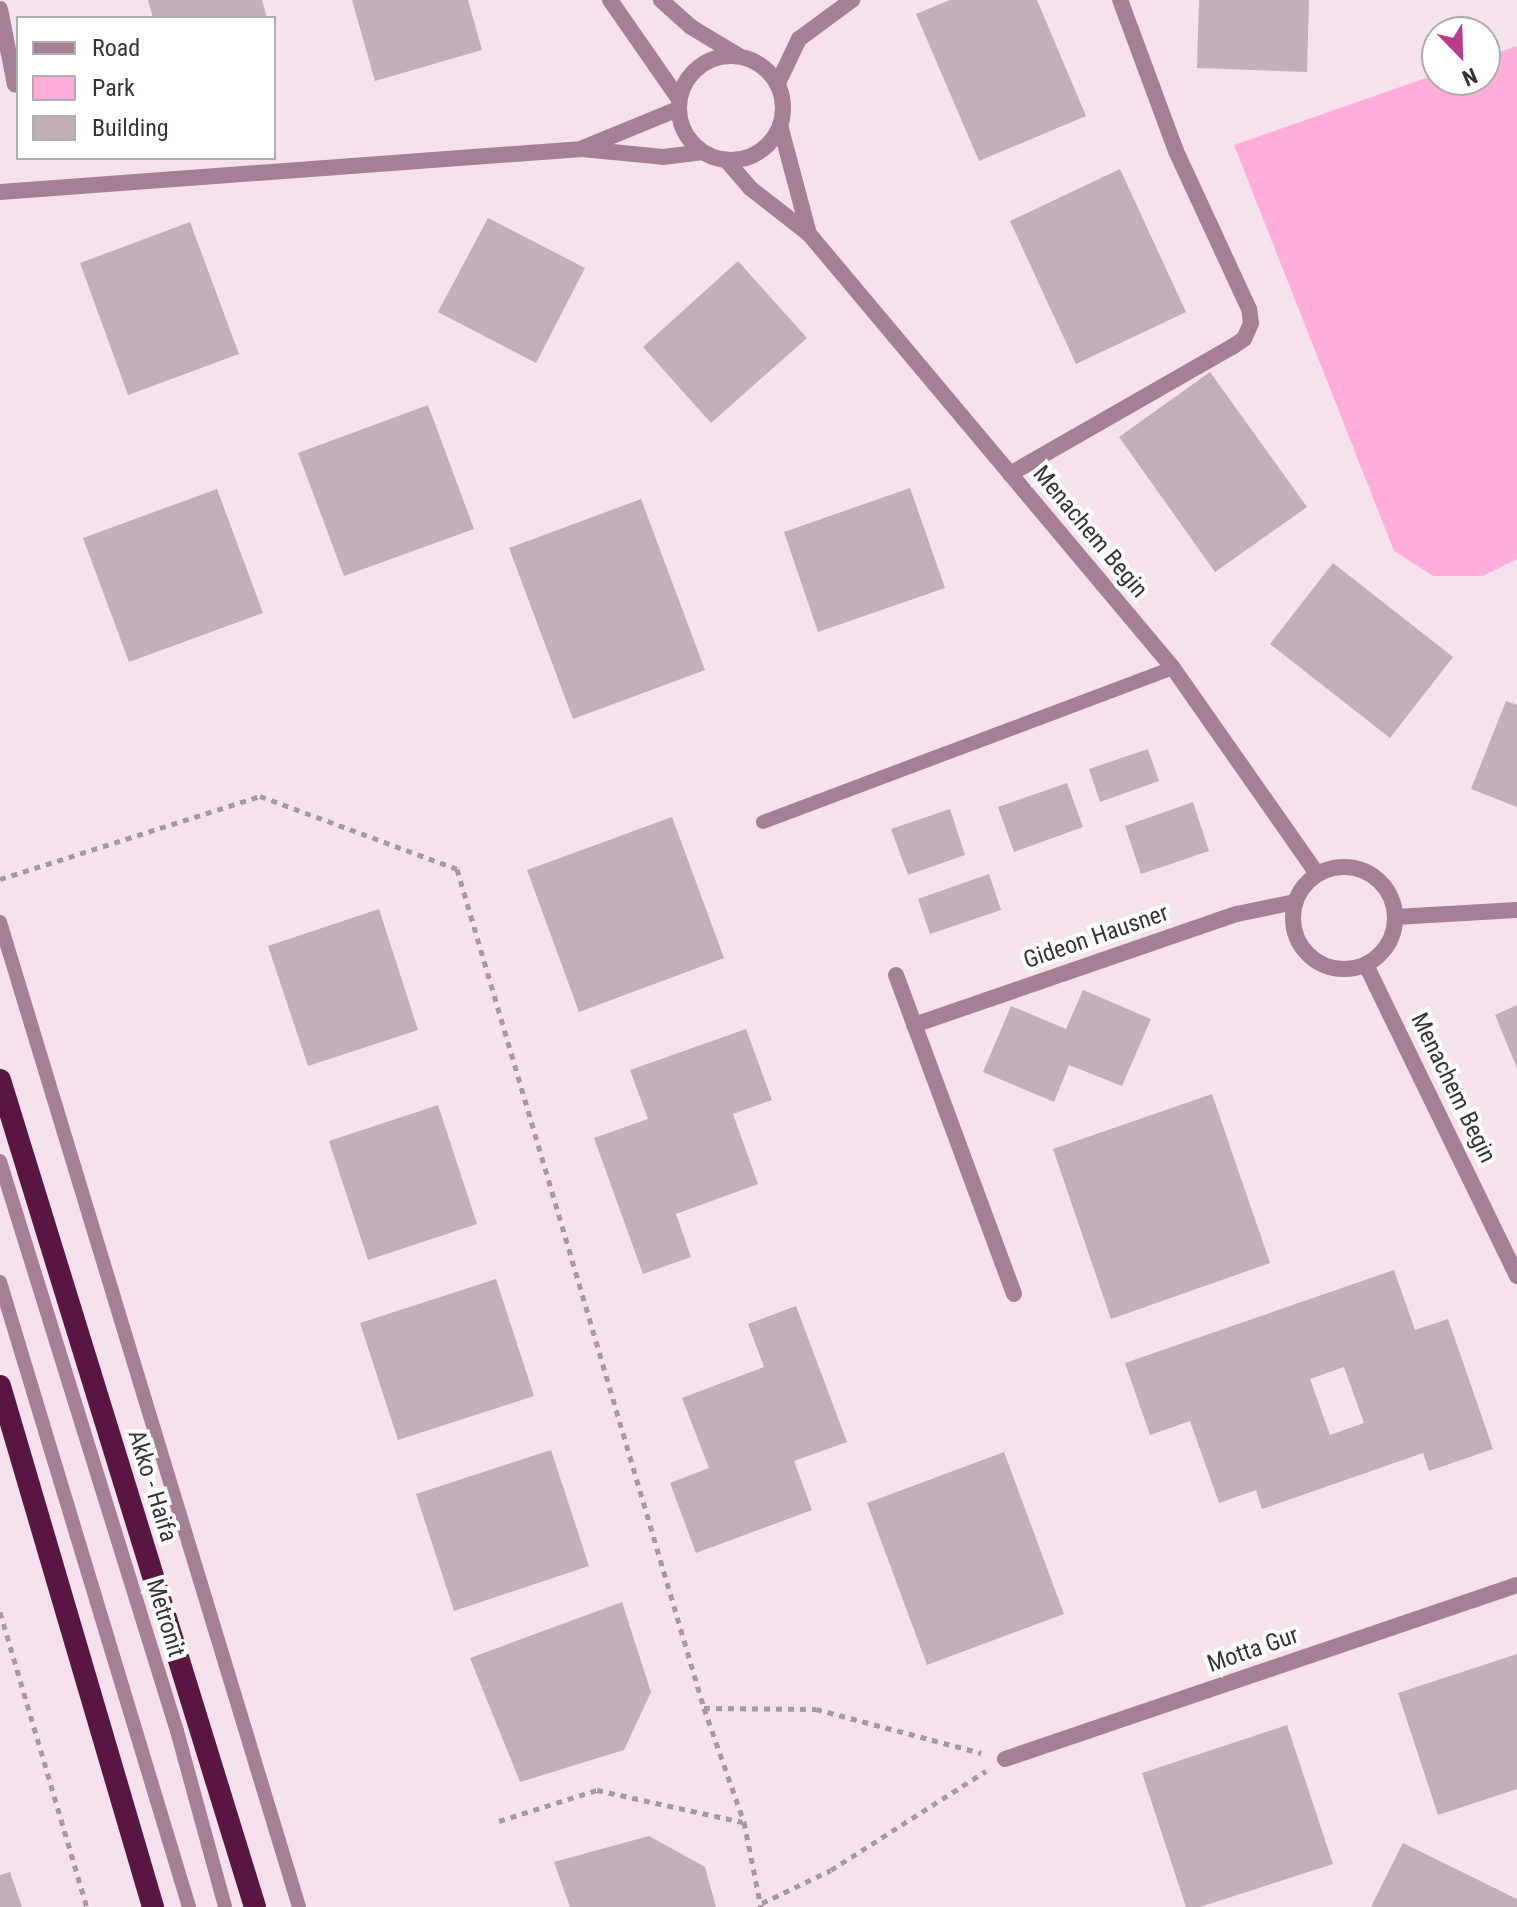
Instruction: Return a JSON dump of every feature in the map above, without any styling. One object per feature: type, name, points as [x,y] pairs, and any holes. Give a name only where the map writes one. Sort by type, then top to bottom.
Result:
[{"type":"highway","name":"Akko - Haifa","points":[[0,1080],[255,1907]]},
{"type":"highway","points":[[0,1386],[153,1907]]},
{"type":"street","points":[[610,0],[678,104],[688,140],[701,152],[726,160],[761,151],[780,125],[783,101],[778,83],[766,68],[691,27],[661,0]]},
{"type":"street","points":[[778,83],[799,39],[852,0]]},
{"type":"street","points":[[1010,474],[1232,347],[1251,323],[1249,309],[1176,151],[1120,0]]},
{"type":"street","points":[[0,9],[15,85]]},
{"type":"street","points":[[582,149],[678,104],[698,66],[714,58],[741,57]]},
{"type":"street","name":"Menachem Begin","points":[[780,125],[809,234]]},
{"type":"street","points":[[0,192],[582,149],[663,157],[701,152]]},
{"type":"street","name":"Menachem Begin","points":[[726,160],[750,188],[809,234],[1173,668],[1317,874]]},
{"type":"street","points":[[1340,866],[1374,876],[1387,888],[1396,917],[1391,939],[1366,965],[1343,970],[1310,957],[1293,927],[1295,902],[1317,874],[1340,866]]},
{"type":"street","name":"Gideon Hausner","points":[[914,1025],[1237,914],[1295,902]]},
{"type":"street","points":[[1396,917],[1517,910]]},
{"type":"street","name":"Menachem Begin","points":[[1366,965],[1517,1276]]},
{"type":"street","points":[[896,975],[1014,1294]]},
{"type":"street","name":"Motta Gur","points":[[1005,1759],[1517,1585]]},
{"type":"lane","points":[[763,822],[1173,668]]},
{"type":"lane","points":[[0,922],[299,1907]]},
{"type":"lane","name":"Metronit","points":[[0,1161],[177,1731],[225,1907]]},
{"type":"lane","points":[[0,1282],[189,1907]]},
{"type":"path","points":[[0,879],[260,796],[457,869],[704,1708],[744,1822],[761,1905],[831,1870],[1005,1759]]},
{"type":"path","points":[[0,1612],[87,1907]]},
{"type":"path","points":[[704,1708],[816,1709],[1005,1759]]},
{"type":"path","points":[[499,1821],[597,1790],[744,1822]]},
{"type":"green space","points":[[1517,46],[1517,559],[1483,576],[1433,576],[1394,551],[1234,145],[1421,80],[1421,96],[1501,96],[1501,52]]},
{"type":"building","points":[[148,0],[262,0],[266,16],[152,16]]},
{"type":"building","points":[[352,0],[468,0],[482,50],[375,81]]},
{"type":"building","points":[[950,0],[1037,0],[1086,116],[979,161],[916,14]]},
{"type":"building","points":[[1199,0],[1309,0],[1307,72],[1197,68]]},
{"type":"building","points":[[1120,169],[1186,312],[1076,364],[1010,221]]},
{"type":"building","points":[[488,218],[585,268],[536,363],[438,312]]},
{"type":"building","points":[[190,222],[239,354],[128,395],[80,263]]},
{"type":"building","points":[[738,261],[807,338],[711,423],[643,347]]},
{"type":"building","points":[[1210,372],[1307,507],[1215,572],[1119,437]]},
{"type":"building","points":[[428,405],[474,529],[344,576],[298,453]]},
{"type":"building","points":[[910,488],[945,588],[818,632],[784,532]]},
{"type":"building","points":[[217,489],[263,613],[129,662],[83,538]]},
{"type":"building","points":[[641,499],[705,670],[573,719],[509,548]]},
{"type":"building","points":[[1333,563],[1453,657],[1390,738],[1270,644]]},
{"type":"building","points":[[1506,701],[1517,705],[1517,807],[1471,789]]},
{"type":"building","points":[[1148,749],[1159,781],[1100,802],[1089,769]]},
{"type":"building","points":[[1067,783],[1083,827],[1014,852],[998,807]]},
{"type":"building","points":[[1193,802],[1209,851],[1141,874],[1125,826]]},
{"type":"building","points":[[950,809],[965,855],[908,875],[891,829]]},
{"type":"building","points":[[672,817],[724,958],[579,1012],[527,870]]},
{"type":"building","points":[[989,874],[1001,910],[930,934],[918,899]]},
{"type":"building","points":[[379,909],[418,1030],[308,1066],[268,946]]},
{"type":"building","points":[[1083,990],[1151,1019],[1122,1086],[1069,1065],[1054,1102],[983,1072],[1011,1006],[1066,1029]]},
{"type":"building","points":[[1517,1005],[1517,1068],[1495,1015]]},
{"type":"building","points":[[746,1029],[772,1100],[733,1114],[758,1184],[676,1214],[691,1257],[643,1274],[594,1138],[648,1119],[630,1070]]},
{"type":"building","points":[[1212,1094],[1270,1263],[1111,1319],[1053,1149]]},
{"type":"building","points":[[438,1105],[477,1224],[368,1260],[329,1141]]},
{"type":"building","points":[[1394,1270],[1415,1330],[1448,1319],[1493,1449],[1429,1471],[1423,1453],[1262,1509],[1256,1490],[1219,1503],[1190,1421],[1150,1435],[1125,1363]],"holes":[[[1344,1367],[1364,1423],[1330,1435],[1310,1379]]]},
{"type":"building","points":[[496,1279],[534,1396],[398,1440],[360,1323]]},
{"type":"building","points":[[796,1306],[847,1442],[794,1461],[812,1510],[696,1553],[670,1483],[709,1468],[682,1398],[764,1367],[748,1324]]},
{"type":"building","points":[[551,1450],[589,1566],[454,1611],[416,1494]]},
{"type":"building","points":[[1004,1452],[1064,1614],[927,1665],[867,1503]]},
{"type":"building","points":[[622,1602],[651,1692],[624,1750],[520,1782],[470,1658]]},
{"type":"building","points":[[1517,1654],[1517,1789],[1438,1815],[1398,1693]]},
{"type":"building","points":[[1287,1725],[1333,1864],[1200,1907],[1186,1907],[1142,1773]]},
{"type":"building","points":[[649,1836],[705,1867],[716,1907],[570,1907],[554,1862]]},
{"type":"building","points":[[1403,1843],[1517,1899],[1517,1907],[1371,1907]]},
{"type":"building","points":[[10,1872],[22,1907],[0,1907],[0,1875]]}]
